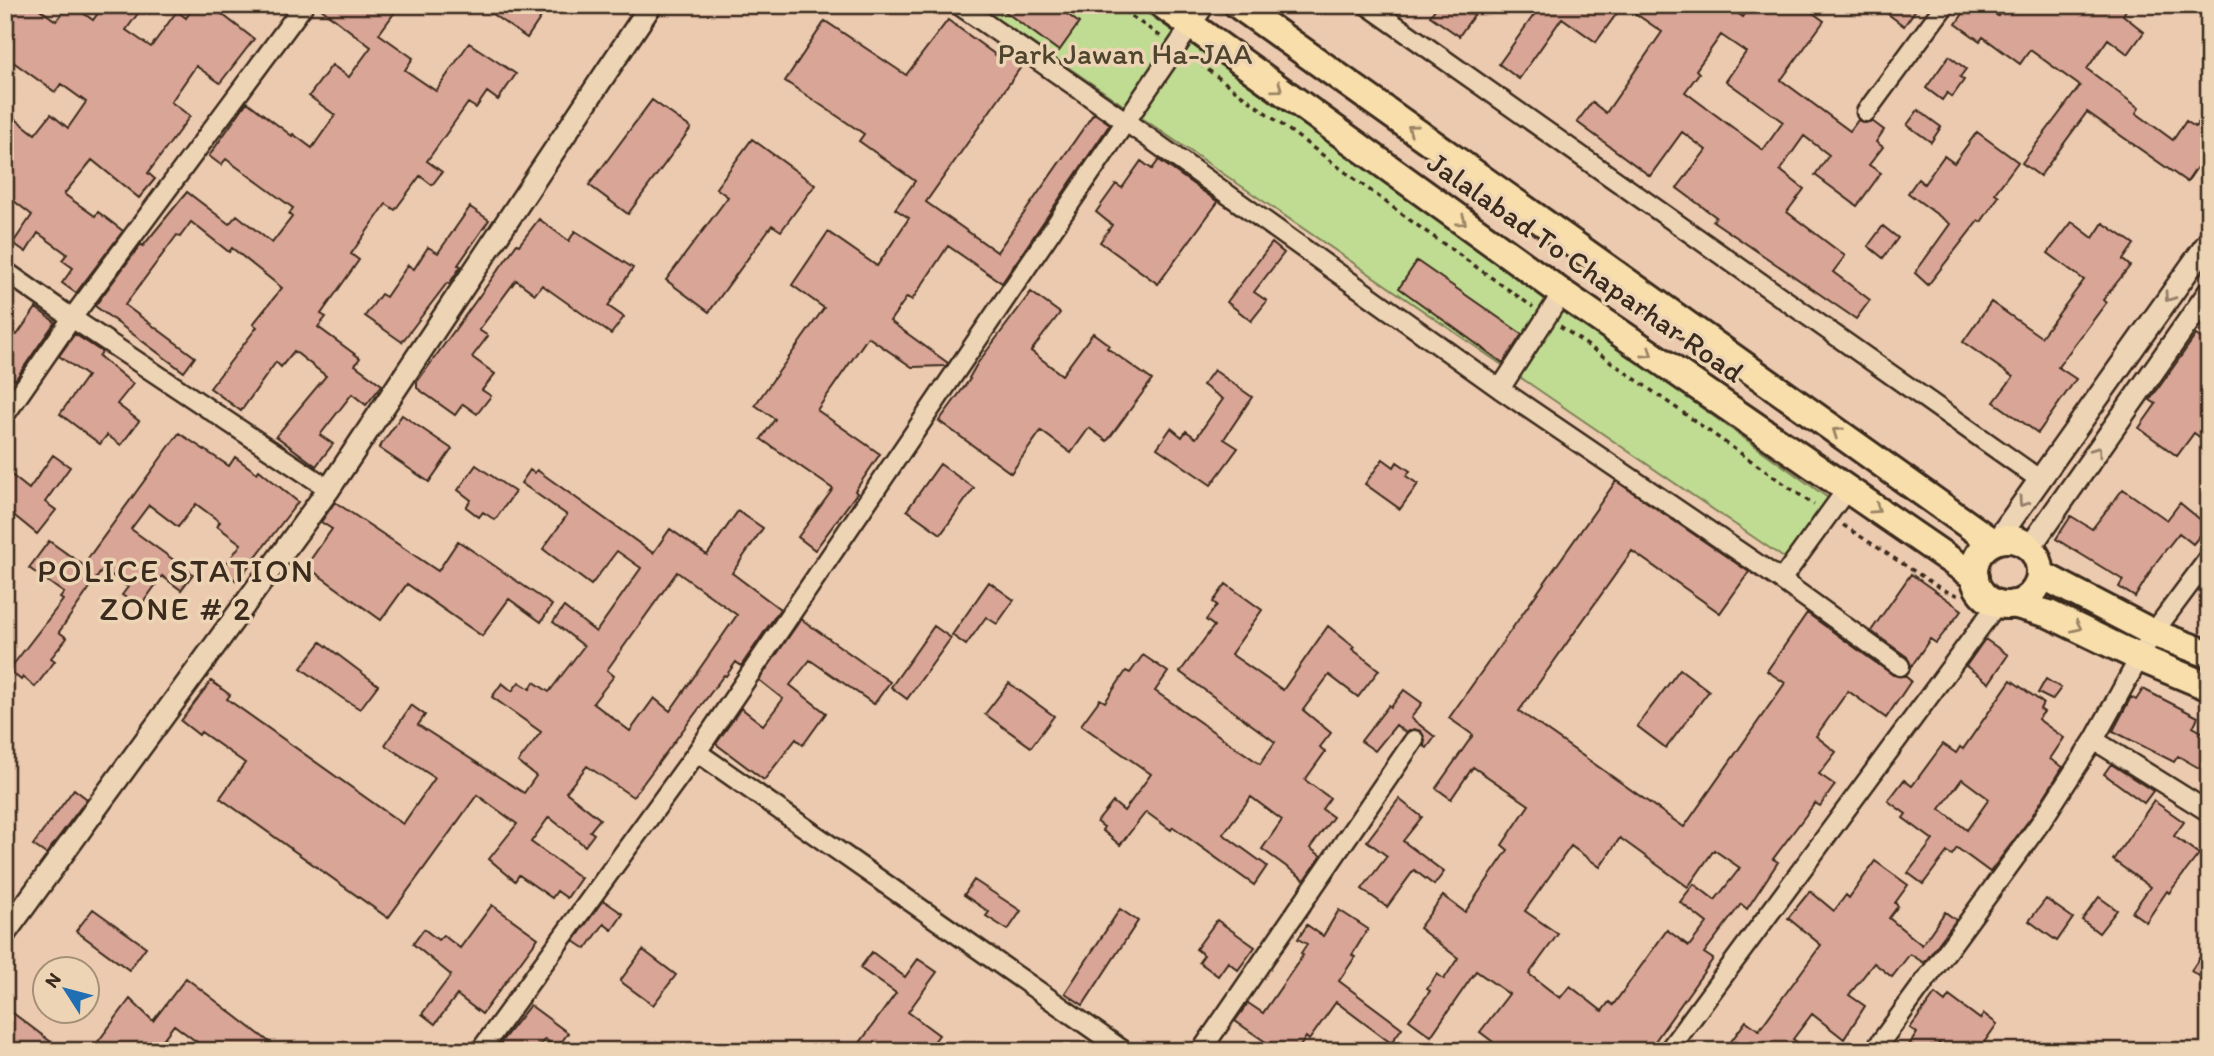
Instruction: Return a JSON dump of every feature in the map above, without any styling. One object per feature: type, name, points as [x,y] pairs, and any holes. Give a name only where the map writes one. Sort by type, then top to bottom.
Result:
[{"type":"main road","name":"Jalalabad To Chaparhar Road","points":[[1163,5],[1199,15],[1562,293],[1975,577]]},
{"type":"main road","name":"Jalalabad To Chaparhar Road","points":[[1238,5],[1995,541]]},
{"type":"main road","points":[[2005,604],[2026,599],[2036,588],[2040,574],[2038,559],[2030,547],[2017,540],[1995,541],[1978,555],[1975,577],[1985,596],[2005,604],[2049,614],[2140,658],[2209,687]]},
{"type":"main road","points":[[2040,574],[2153,633],[2209,654]]},
{"type":"street","points":[[5,415],[72,318],[304,5]]},
{"type":"street","points":[[5,933],[329,489],[651,5]]},
{"type":"street","points":[[959,5],[1500,389],[1781,580],[1900,667]]},
{"type":"street","points":[[1367,5],[2039,479]]},
{"type":"street","points":[[1866,112],[1945,5]]},
{"type":"street","points":[[480,1051],[697,752],[1199,15]]},
{"type":"street","points":[[1995,541],[2209,241]]},
{"type":"street","points":[[5,271],[329,489]]},
{"type":"street","points":[[2030,547],[2209,292]]},
{"type":"street","points":[[1500,389],[1562,293]]},
{"type":"street","points":[[1781,580],[1847,489]]},
{"type":"street","points":[[1874,1051],[2041,822],[2094,740],[2153,633],[2209,558]]},
{"type":"street","points":[[1668,1051],[2005,604]]},
{"type":"street","points":[[1201,1051],[1414,740]]},
{"type":"street","points":[[2094,740],[2209,812]]},
{"type":"street","points":[[697,752],[1124,1051]]},
{"type":"green space","name":"Park Jawan Ha-JAA","points":[[977,5],[1136,5],[1831,500],[1784,558]]},
{"type":"building","points":[[5,5],[34,5],[56,21],[68,5],[93,20],[104,5],[144,5],[126,30],[151,47],[177,11],[186,18],[195,5],[210,5],[254,39],[220,83],[196,66],[171,102],[190,116],[148,173],[155,179],[139,198],[92,160],[64,194],[95,216],[98,212],[123,231],[76,293],[62,283],[73,268],[62,260],[67,254],[38,233],[26,252],[13,243],[32,215],[5,194],[5,111],[35,134],[51,114],[68,128],[86,102],[61,84],[55,92],[5,56]]},
{"type":"building","points":[[316,5],[400,5],[379,34],[413,58],[405,70],[436,91],[469,43],[516,74],[498,100],[487,92],[476,108],[468,103],[427,161],[442,172],[432,185],[420,176],[395,210],[386,204],[351,254],[359,260],[321,314],[326,317],[318,327],[360,358],[355,365],[382,385],[366,405],[352,394],[320,435],[333,444],[316,466],[276,436],[326,376],[294,351],[281,367],[276,362],[241,411],[210,388],[257,327],[253,324],[282,288],[232,248],[229,252],[191,222],[180,237],[177,235],[125,305],[195,357],[184,372],[95,306],[141,244],[143,246],[187,192],[229,224],[237,215],[272,243],[292,217],[289,214],[293,208],[226,159],[221,165],[209,156],[247,102],[312,148],[335,115],[309,96],[332,65],[349,77],[371,47]]},
{"type":"building","points":[[479,5],[549,5],[527,38]]},
{"type":"building","points":[[996,5],[1055,5],[1079,23],[1059,51]]},
{"type":"building","points":[[1438,5],[1481,5],[1459,36],[1430,16]]},
{"type":"building","points":[[1541,5],[1623,5],[1596,42],[1562,18],[1519,79],[1499,64]]},
{"type":"building","points":[[1623,5],[1726,5],[1743,17],[1751,5],[1802,5],[1824,21],[1781,80],[1850,131],[1858,120],[1865,123],[1872,121],[1884,130],[1876,142],[1883,147],[1869,165],[1881,173],[1857,206],[1815,175],[1829,155],[1804,136],[1780,170],[1804,189],[1787,212],[1845,256],[1833,272],[1870,300],[1856,319],[1713,221],[1716,217],[1677,188],[1706,150],[1682,132],[1650,176],[1577,122],[1592,102],[1606,113],[1662,32]],"holes":[[[1721,35],[1746,52],[1726,81],[1783,122],[1763,150],[1685,92],[1699,73],[1696,70]]]},
{"type":"building","points":[[1876,5],[1919,5],[1904,26]]},
{"type":"building","points":[[1969,5],[1984,5],[1998,16],[2006,5],[2056,5],[2065,12],[2070,5],[2129,5],[2123,15],[2144,32],[2128,54],[2108,39],[2087,69],[2139,108],[2136,113],[2173,140],[2186,121],[2195,127],[2209,108],[2209,145],[2187,182],[2087,112],[2040,176],[2022,163],[2080,86],[2030,50],[2020,64],[1983,37],[1980,41],[1956,24]]},
{"type":"building","points":[[948,20],[1000,58],[1005,51],[1023,64],[926,202],[997,252],[1094,113],[1110,124],[1002,283],[948,246],[912,300],[907,297],[890,321],[948,363],[946,366],[912,367],[868,337],[817,410],[880,454],[855,491],[857,493],[815,550],[798,537],[833,489],[761,439],[775,419],[755,405],[824,308],[792,285],[828,232],[877,266],[909,218],[895,209],[915,181],[859,141],[864,134],[785,81],[825,21],[906,75]]},
{"type":"building","points":[[1949,56],[1966,69],[1960,77],[1964,80],[1952,97],[1947,93],[1942,100],[1926,88]]},
{"type":"building","points":[[652,100],[691,128],[628,214],[589,185]]},
{"type":"building","points":[[1918,110],[1941,127],[1931,142],[1907,125]]},
{"type":"building","points":[[1977,132],[2018,162],[1995,193],[1999,196],[1981,222],[1978,221],[1928,285],[1915,273],[1950,224],[1908,193],[1918,179],[1924,184],[1944,156],[1954,163]]},
{"type":"building","points":[[752,139],[815,185],[781,231],[772,225],[709,312],[666,280],[728,197],[716,188]]},
{"type":"building","points":[[1159,160],[1218,202],[1158,284],[1100,242],[1112,225],[1096,212],[1116,184],[1122,188],[1141,161],[1152,169]]},
{"type":"building","points":[[470,207],[489,220],[458,265],[461,266],[449,284],[447,283],[402,342],[365,316],[381,294],[386,297],[408,265],[414,269],[428,247],[438,253]]},
{"type":"building","points":[[539,219],[569,241],[575,231],[633,268],[608,306],[624,317],[611,334],[542,285],[535,294],[516,280],[479,330],[488,336],[472,357],[495,374],[482,390],[491,396],[477,414],[463,404],[455,415],[417,388],[417,382],[517,244],[519,245]]},
{"type":"building","points":[[2072,222],[2093,238],[2103,223],[2134,244],[2123,260],[2130,266],[2103,300],[2106,303],[2058,367],[2076,379],[2038,433],[1994,402],[2013,377],[1963,342],[1991,302],[2041,337],[2084,280],[2048,253]]},
{"type":"building","points":[[1883,226],[1898,238],[1883,258],[1868,246]]},
{"type":"building","points":[[1272,243],[1284,253],[1254,292],[1267,301],[1251,321],[1227,302]]},
{"type":"building","points":[[1417,261],[1522,334],[1503,363],[1399,288]]},
{"type":"building","points":[[1031,292],[1060,313],[1031,351],[1062,375],[1093,333],[1109,345],[1107,348],[1152,380],[1107,441],[1089,428],[1071,453],[1041,431],[1011,473],[939,421],[970,379],[977,364]]},
{"type":"building","points":[[36,308],[55,322],[15,380],[5,372],[5,327],[17,335]]},
{"type":"building","points":[[74,335],[102,352],[99,356],[133,384],[117,404],[139,421],[121,445],[107,435],[100,444],[60,414],[87,376],[59,356]]},
{"type":"building","points":[[2196,335],[2209,344],[2209,444],[2194,433],[2177,456],[2139,428],[2156,404],[2150,400]]},
{"type":"building","points":[[1214,370],[1252,397],[1224,439],[1238,448],[1211,485],[1157,448],[1171,428],[1182,437],[1186,431],[1196,438],[1223,399],[1203,385]]},
{"type":"building","points":[[402,415],[452,449],[429,482],[379,448]]},
{"type":"building","points":[[179,433],[229,466],[235,457],[257,473],[259,470],[298,502],[237,581],[222,570],[241,544],[217,526],[220,522],[196,504],[178,527],[149,505],[131,529],[193,574],[181,590],[162,576],[140,607],[122,595],[128,587],[103,569],[59,632],[67,638],[51,658],[55,661],[35,687],[23,677],[21,680],[9,670],[63,600],[60,598],[64,593],[29,568],[49,541],[83,565]]},
{"type":"building","points":[[53,455],[70,467],[45,502],[56,510],[37,534],[5,508],[5,470],[29,489]]},
{"type":"building","points":[[1383,459],[1394,467],[1397,462],[1410,471],[1406,476],[1418,484],[1400,509],[1365,484]]},
{"type":"building","points":[[940,464],[974,488],[941,534],[907,510]]},
{"type":"building","points":[[476,465],[515,492],[495,520],[483,512],[479,517],[466,507],[471,500],[458,490]]},
{"type":"building","points":[[530,470],[534,473],[537,470],[653,553],[670,529],[707,555],[738,511],[763,528],[732,573],[780,609],[741,666],[736,662],[726,676],[724,675],[633,797],[587,766],[566,792],[600,819],[590,831],[594,834],[585,846],[549,817],[531,842],[581,878],[567,898],[557,891],[552,898],[519,875],[515,881],[489,859],[517,824],[477,795],[388,918],[220,798],[245,763],[181,721],[211,681],[230,695],[227,699],[403,824],[435,778],[385,745],[411,705],[425,715],[418,725],[524,793],[536,776],[518,762],[541,732],[492,697],[502,683],[512,691],[519,682],[530,689],[534,682],[549,692],[584,646],[553,622],[564,607],[596,632],[641,568],[617,551],[591,585],[543,549],[567,515],[521,483]],"holes":[[[677,572],[737,615],[670,711],[654,698],[630,731],[593,703],[614,676],[607,670]]]},
{"type":"building","points":[[1616,481],[1749,572],[1720,613],[1632,551],[1519,711],[1684,827],[1785,683],[1767,671],[1807,613],[1893,675],[1905,676],[1911,681],[1886,718],[1848,691],[1816,736],[1836,752],[1819,774],[1835,785],[1820,806],[1815,803],[1773,859],[1778,862],[1747,909],[1741,904],[1704,953],[1713,959],[1648,1051],[1505,1051],[1480,1032],[1509,994],[1476,971],[1431,1036],[1409,1020],[1430,991],[1427,989],[1437,974],[1444,979],[1458,958],[1419,928],[1443,896],[1465,912],[1508,850],[1502,845],[1529,805],[1473,767],[1451,799],[1436,788],[1473,735],[1449,718]],"holes":[[[1620,838],[1688,887],[1714,850],[1740,868],[1715,900],[1694,884],[1680,902],[1707,923],[1689,946],[1667,930],[1613,1005],[1609,1002],[1602,1011],[1570,986],[1560,998],[1529,974],[1558,934],[1525,911],[1571,846],[1600,867]]]},
{"type":"building","points":[[2123,489],[2167,520],[2180,503],[2208,526],[2193,544],[2179,533],[2157,561],[2135,597],[2119,587],[2123,580],[2056,539],[2071,516],[2092,529]]},
{"type":"building","points":[[335,502],[438,571],[458,541],[552,605],[541,622],[509,599],[482,636],[407,584],[381,620],[306,566],[332,529],[321,522]]},
{"type":"building","points":[[1911,574],[1962,610],[1936,643],[1930,639],[1911,667],[1907,657],[1871,631]]},
{"type":"building","points":[[989,582],[1014,600],[997,624],[986,617],[966,645],[952,635]]},
{"type":"building","points":[[1226,584],[1262,610],[1231,654],[1283,690],[1328,626],[1379,670],[1358,697],[1329,675],[1303,710],[1331,733],[1320,747],[1325,752],[1305,780],[1330,798],[1322,809],[1333,817],[1310,848],[1321,856],[1305,880],[1262,849],[1282,820],[1251,797],[1223,834],[1267,866],[1254,885],[1173,827],[1171,830],[1146,812],[1120,845],[1102,830],[1104,827],[1097,822],[1113,802],[1124,811],[1151,774],[1081,725],[1100,699],[1105,702],[1126,671],[1130,673],[1143,655],[1168,672],[1155,691],[1260,764],[1275,742],[1180,672],[1214,626],[1206,620],[1217,605],[1213,602]]},
{"type":"building","points":[[801,619],[890,682],[874,704],[810,660],[790,685],[826,713],[803,745],[796,739],[764,780],[716,744],[741,708],[763,725],[783,699],[759,680]]},
{"type":"building","points":[[934,626],[951,638],[907,699],[891,687]]},
{"type":"building","points":[[1985,639],[2008,655],[1989,683],[1966,666]]},
{"type":"building","points":[[321,642],[378,685],[360,709],[301,668]]},
{"type":"building","points":[[1680,669],[1709,691],[1666,748],[1637,726]]},
{"type":"building","points":[[2046,679],[2061,688],[2052,700],[2038,693]]},
{"type":"building","points":[[2011,680],[2043,703],[2040,709],[2044,712],[2038,719],[2064,738],[2050,759],[2063,767],[2032,816],[1990,872],[1957,848],[1952,855],[1947,852],[1923,884],[1908,873],[1933,840],[1903,818],[1906,814],[1888,801],[1904,780],[1912,786],[1943,744],[1956,753],[1960,747],[1963,749]],"holes":[[[1962,779],[1989,799],[1967,830],[1940,809]]]},
{"type":"building","points":[[1009,683],[1054,716],[1031,747],[985,714]]},
{"type":"building","points":[[2143,689],[2198,717],[2193,727],[2209,736],[2209,751],[2199,768],[2178,756],[2174,762],[2113,731],[2131,697],[2136,700]]},
{"type":"building","points":[[1404,690],[1422,703],[1411,718],[1435,737],[1427,748],[1424,746],[1425,740],[1421,731],[1414,729],[1406,733],[1396,725],[1375,751],[1361,741]]},
{"type":"building","points":[[2111,764],[2153,791],[2144,803],[2104,774]]},
{"type":"building","points":[[74,789],[87,799],[46,854],[33,845]]},
{"type":"building","points":[[1399,799],[1422,817],[1403,841],[1444,872],[1434,885],[1414,870],[1387,907],[1362,889],[1387,856],[1367,841]]},
{"type":"building","points":[[2154,801],[2184,822],[2174,836],[2199,854],[2169,893],[2167,891],[2146,922],[2132,912],[2150,887],[2113,860]]},
{"type":"building","points":[[1875,861],[1908,885],[1895,903],[1898,906],[1889,918],[1922,945],[1945,912],[1956,920],[1924,963],[1910,954],[1892,977],[1874,963],[1849,995],[1865,1006],[1844,1039],[1812,1014],[1793,1039],[1808,1051],[1724,1051],[1746,1021],[1759,1030],[1821,945],[1788,918],[1810,891],[1834,911],[1846,895],[1849,898]]},
{"type":"building","points":[[974,880],[1021,911],[1008,930],[986,916],[989,912],[964,895]]},
{"type":"building","points":[[2099,897],[2117,910],[2099,933],[2082,920]]},
{"type":"building","points":[[2046,899],[2073,918],[2057,941],[2029,921]]},
{"type":"building","points":[[603,900],[623,914],[612,930],[604,924],[586,949],[574,941]]},
{"type":"building","points":[[492,905],[538,938],[482,1014],[457,995],[435,1024],[422,1014],[451,975],[413,944],[424,929],[438,940],[443,935],[460,948]]},
{"type":"building","points":[[93,909],[146,947],[129,970],[76,931]]},
{"type":"building","points":[[1120,909],[1138,921],[1083,1005],[1065,993]]},
{"type":"building","points":[[1339,910],[1368,929],[1352,955],[1355,957],[1339,981],[1402,1028],[1391,1043],[1336,1002],[1309,1040],[1306,1037],[1297,1051],[1279,1051],[1235,1021],[1248,1003],[1263,1013],[1303,955],[1301,953],[1307,944],[1298,939],[1307,925],[1323,936]]},
{"type":"building","points":[[1217,920],[1255,947],[1238,970],[1228,962],[1218,976],[1199,962],[1204,955],[1196,949]]},
{"type":"building","points":[[2209,943],[2209,982],[2191,971]]},
{"type":"building","points":[[643,950],[676,975],[653,1005],[620,981]]},
{"type":"building","points":[[872,952],[905,977],[918,959],[937,972],[908,1012],[939,1035],[927,1051],[854,1051],[896,993],[860,968]]},
{"type":"building","points":[[186,978],[281,1051],[209,1051],[174,1025],[154,1051],[91,1051],[130,999],[153,1021]]},
{"type":"building","points":[[1935,994],[1945,1002],[1949,996],[1980,1019],[1984,1014],[1997,1024],[1978,1051],[1950,1051],[1939,1043],[1933,1051],[1905,1051],[1917,1033],[1910,1028]]},
{"type":"building","points":[[530,1005],[568,1033],[557,1048],[545,1039],[535,1051],[494,1051]]},
{"type":"building","points":[[5,1007],[63,1051],[5,1051]]},
{"type":"district","name":"POLICE STATION ZONE # 2","points":[[176,589]]}]
